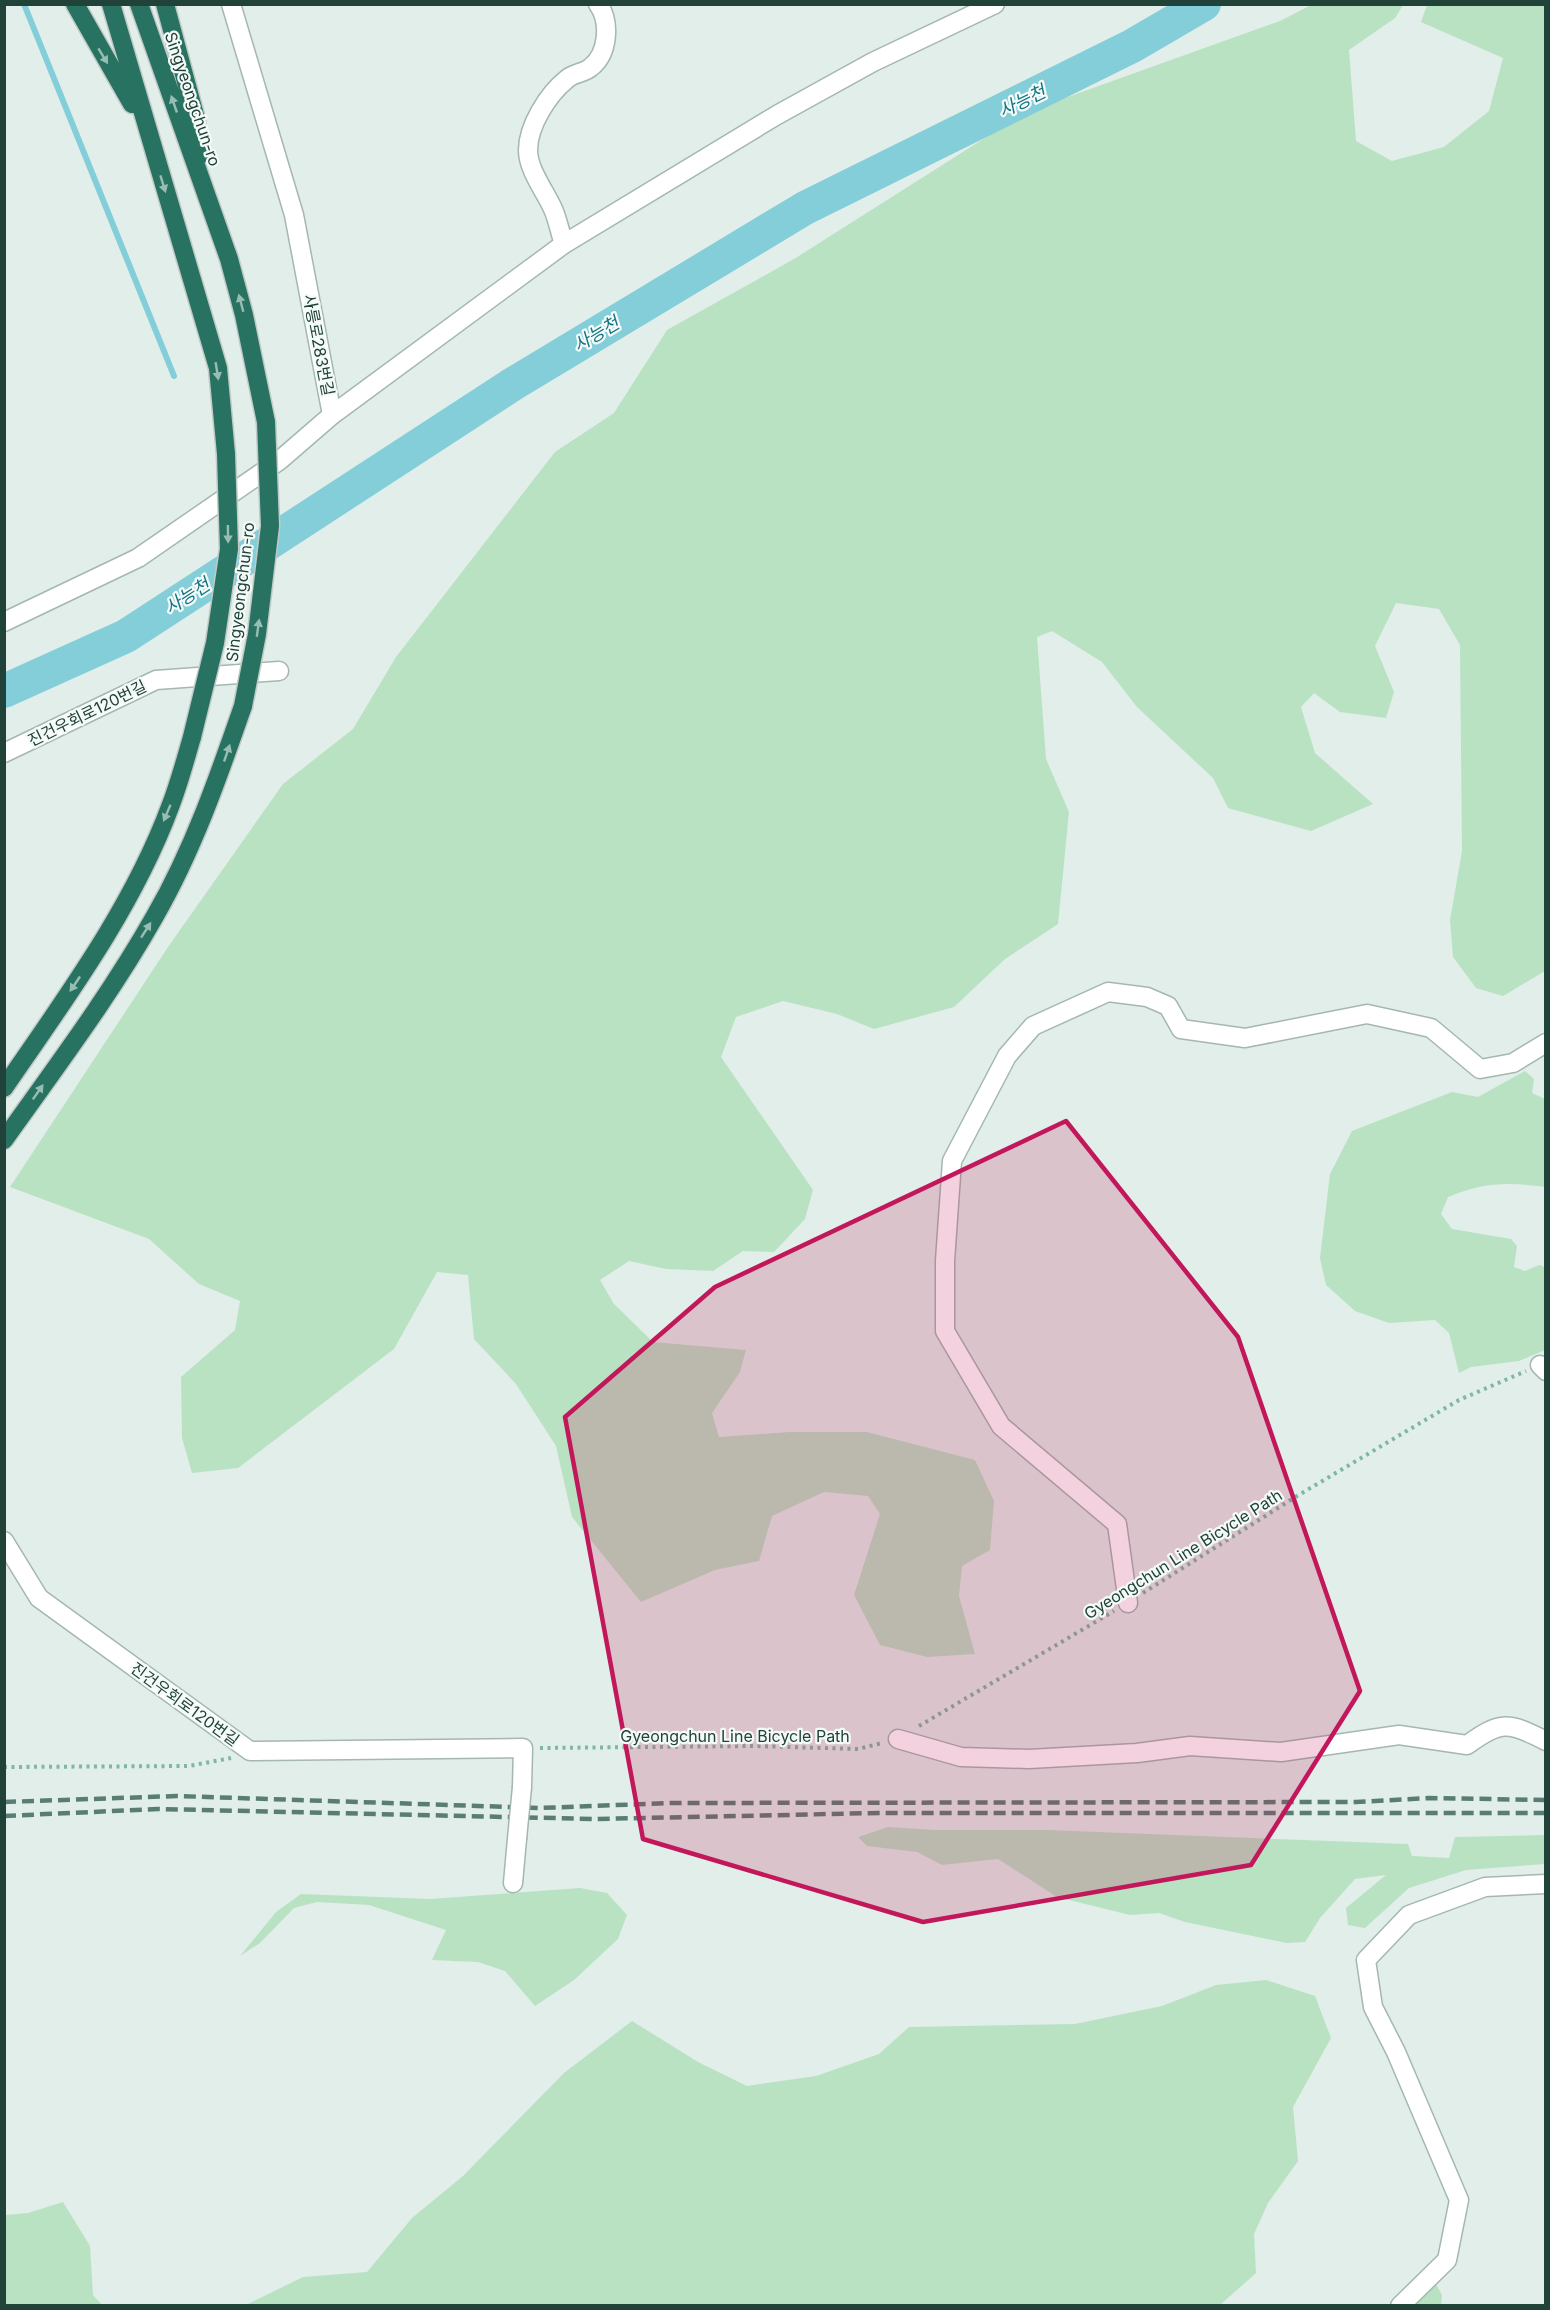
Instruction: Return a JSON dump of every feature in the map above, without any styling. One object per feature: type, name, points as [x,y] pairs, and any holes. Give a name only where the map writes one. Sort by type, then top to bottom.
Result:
[{"type":"highway","points":[[75,4],[146,128]]},
{"type":"highway","name":"Singyeongchun-ro","points":[[4,1088],[85,969],[138,878],[170,808],[192,737],[216,643],[229,549],[226,454],[218,368],[111,4]]},
{"type":"highway","name":"Singyeongchun-ro","points":[[4,1140],[80,1032],[155,916],[203,821],[243,706],[257,634],[270,526],[266,422],[244,315],[229,259],[139,4]]},
{"type":"highway","points":[[165,4],[196,119],[200,179]]},
{"type":"street","name":"사릉로283번길","points":[[4,622],[138,558],[280,460],[332,415],[294,215],[231,4]]},
{"type":"street","points":[[564,244],[554,210],[537,179],[528,152],[532,127],[554,93],[568,77],[591,68],[604,52],[606,35],[602,10],[598,4]]},
{"type":"street","points":[[332,415],[564,244],[777,115],[873,62],[995,4]]},
{"type":"street","name":"진건우회로120번길","points":[[4,753],[156,680],[279,671]]},
{"type":"street","points":[[1128,1603],[1117,1524],[1001,1426],[945,1331],[945,1261],[952,1161],[1007,1056],[1033,1026],[1108,992],[1147,997],[1168,1006],[1181,1029],[1245,1038],[1367,1014],[1431,1028],[1480,1069],[1513,1063],[1545,1042]]},
{"type":"street","name":"진건우회로120번길","points":[[4,1541],[39,1598],[250,1751],[523,1748]]},
{"type":"street","points":[[898,1739],[961,1757],[1029,1759],[1137,1753],[1190,1746],[1281,1752],[1399,1735],[1467,1745],[1489,1729],[1516,1725],[1545,1741]]},
{"type":"street","points":[[513,1883],[522,1786],[523,1748]]},
{"type":"street","points":[[1400,2306],[1447,2260],[1460,2200],[1396,2052],[1373,2007],[1366,1960],[1409,1914],[1485,1887],[1545,1884]]},
{"type":"path","name":"Gyeongchun Line Bicycle Path","points":[[523,1748],[754,1746],[858,1749],[898,1739],[1128,1603],[1297,1496],[1459,1400],[1543,1368]]},
{"type":"path","points":[[4,1767],[189,1766],[228,1759],[250,1751]]},
{"type":"highlighted area","points":[[1066,1121],[1238,1337],[1360,1691],[1251,1865],[923,1922],[643,1839],[565,1417],[715,1287]]},
{"type":"green space","points":[[1313,4],[1403,5],[1395,18],[1349,50],[1356,141],[1392,161],[1444,147],[1489,111],[1503,58],[1421,22],[1427,5],[1545,5],[1545,971],[1503,996],[1476,988],[1453,957],[1450,920],[1462,851],[1460,645],[1439,609],[1396,603],[1375,646],[1394,692],[1386,718],[1340,712],[1314,693],[1301,707],[1315,753],[1373,804],[1311,831],[1228,808],[1213,778],[1137,707],[1102,662],[1052,631],[1037,637],[1046,759],[1069,812],[1058,924],[1005,959],[954,1007],[874,1029],[837,1014],[783,1001],[736,1017],[721,1057],[813,1190],[805,1219],[774,1252],[743,1251],[713,1271],[666,1269],[629,1261],[600,1280],[614,1304],[653,1342],[746,1350],[740,1372],[712,1413],[719,1437],[789,1432],[867,1432],[975,1460],[994,1501],[990,1550],[962,1566],[959,1596],[975,1654],[927,1657],[880,1645],[854,1595],[880,1514],[868,1496],[824,1492],[772,1516],[759,1561],[715,1570],[641,1602],[572,1517],[556,1446],[516,1384],[474,1339],[468,1275],[437,1272],[394,1349],[238,1468],[192,1473],[182,1438],[181,1377],[235,1330],[240,1301],[199,1284],[149,1239],[10,1187],[168,947],[283,784],[353,729],[396,657],[555,452],[614,413],[667,330],[794,259],[1026,112],[1280,21]]},
{"type":"green space","points":[[1525,1071],[1534,1079],[1532,1093],[1545,1099],[1545,1187],[1496,1184],[1473,1188],[1448,1197],[1441,1214],[1452,1229],[1511,1239],[1517,1246],[1514,1267],[1525,1271],[1539,1265],[1545,1267],[1545,1350],[1519,1361],[1471,1367],[1459,1373],[1449,1333],[1435,1320],[1389,1323],[1355,1311],[1326,1285],[1320,1258],[1330,1174],[1352,1131],[1452,1092],[1478,1097]]},
{"type":"green space","points":[[888,1827],[935,1830],[1048,1830],[1408,1844],[1412,1856],[1449,1858],[1455,1837],[1545,1835],[1545,1864],[1466,1870],[1409,1888],[1365,1928],[1348,1925],[1346,1908],[1386,1875],[1355,1879],[1320,1918],[1305,1942],[1287,1943],[1185,1922],[1159,1913],[1130,1915],[1057,1897],[998,1859],[942,1865],[917,1852],[867,1846],[858,1837]]},
{"type":"green space","points":[[580,1888],[607,1893],[627,1915],[618,1939],[574,1980],[535,2006],[505,1971],[478,1962],[432,1960],[446,1930],[369,1905],[317,1902],[294,1908],[260,1943],[240,1956],[276,1912],[301,1894],[430,1899]]},
{"type":"green space","points":[[1266,1980],[1315,1996],[1331,2038],[1293,2107],[1298,2161],[1268,2203],[1254,2234],[1256,2273],[1220,2305],[246,2305],[303,2277],[367,2272],[412,2218],[463,2176],[564,2073],[632,2021],[698,2062],[747,2086],[816,2076],[879,2054],[909,2027],[1075,2024],[1162,2006],[1216,1985]]},
{"type":"green space","points":[[63,2202],[90,2246],[93,2295],[102,2305],[5,2305],[5,2215],[28,2213]]},
{"type":"green space","points":[[1435,2282],[1442,2295],[1441,2305],[1413,2306]]},
{"type":"waterway","points":[[24,4],[174,376]]},
{"type":"waterway","name":"사능천","points":[[4,691],[126,636],[513,384],[805,208],[1132,46],[1204,4]]},
{"type":"railway","points":[[4,1802],[177,1796],[540,1808],[670,1803],[1356,1802],[1429,1798],[1546,1800]]},
{"type":"railway","points":[[4,1816],[158,1809],[594,1819],[879,1813],[1546,1813]]}]
